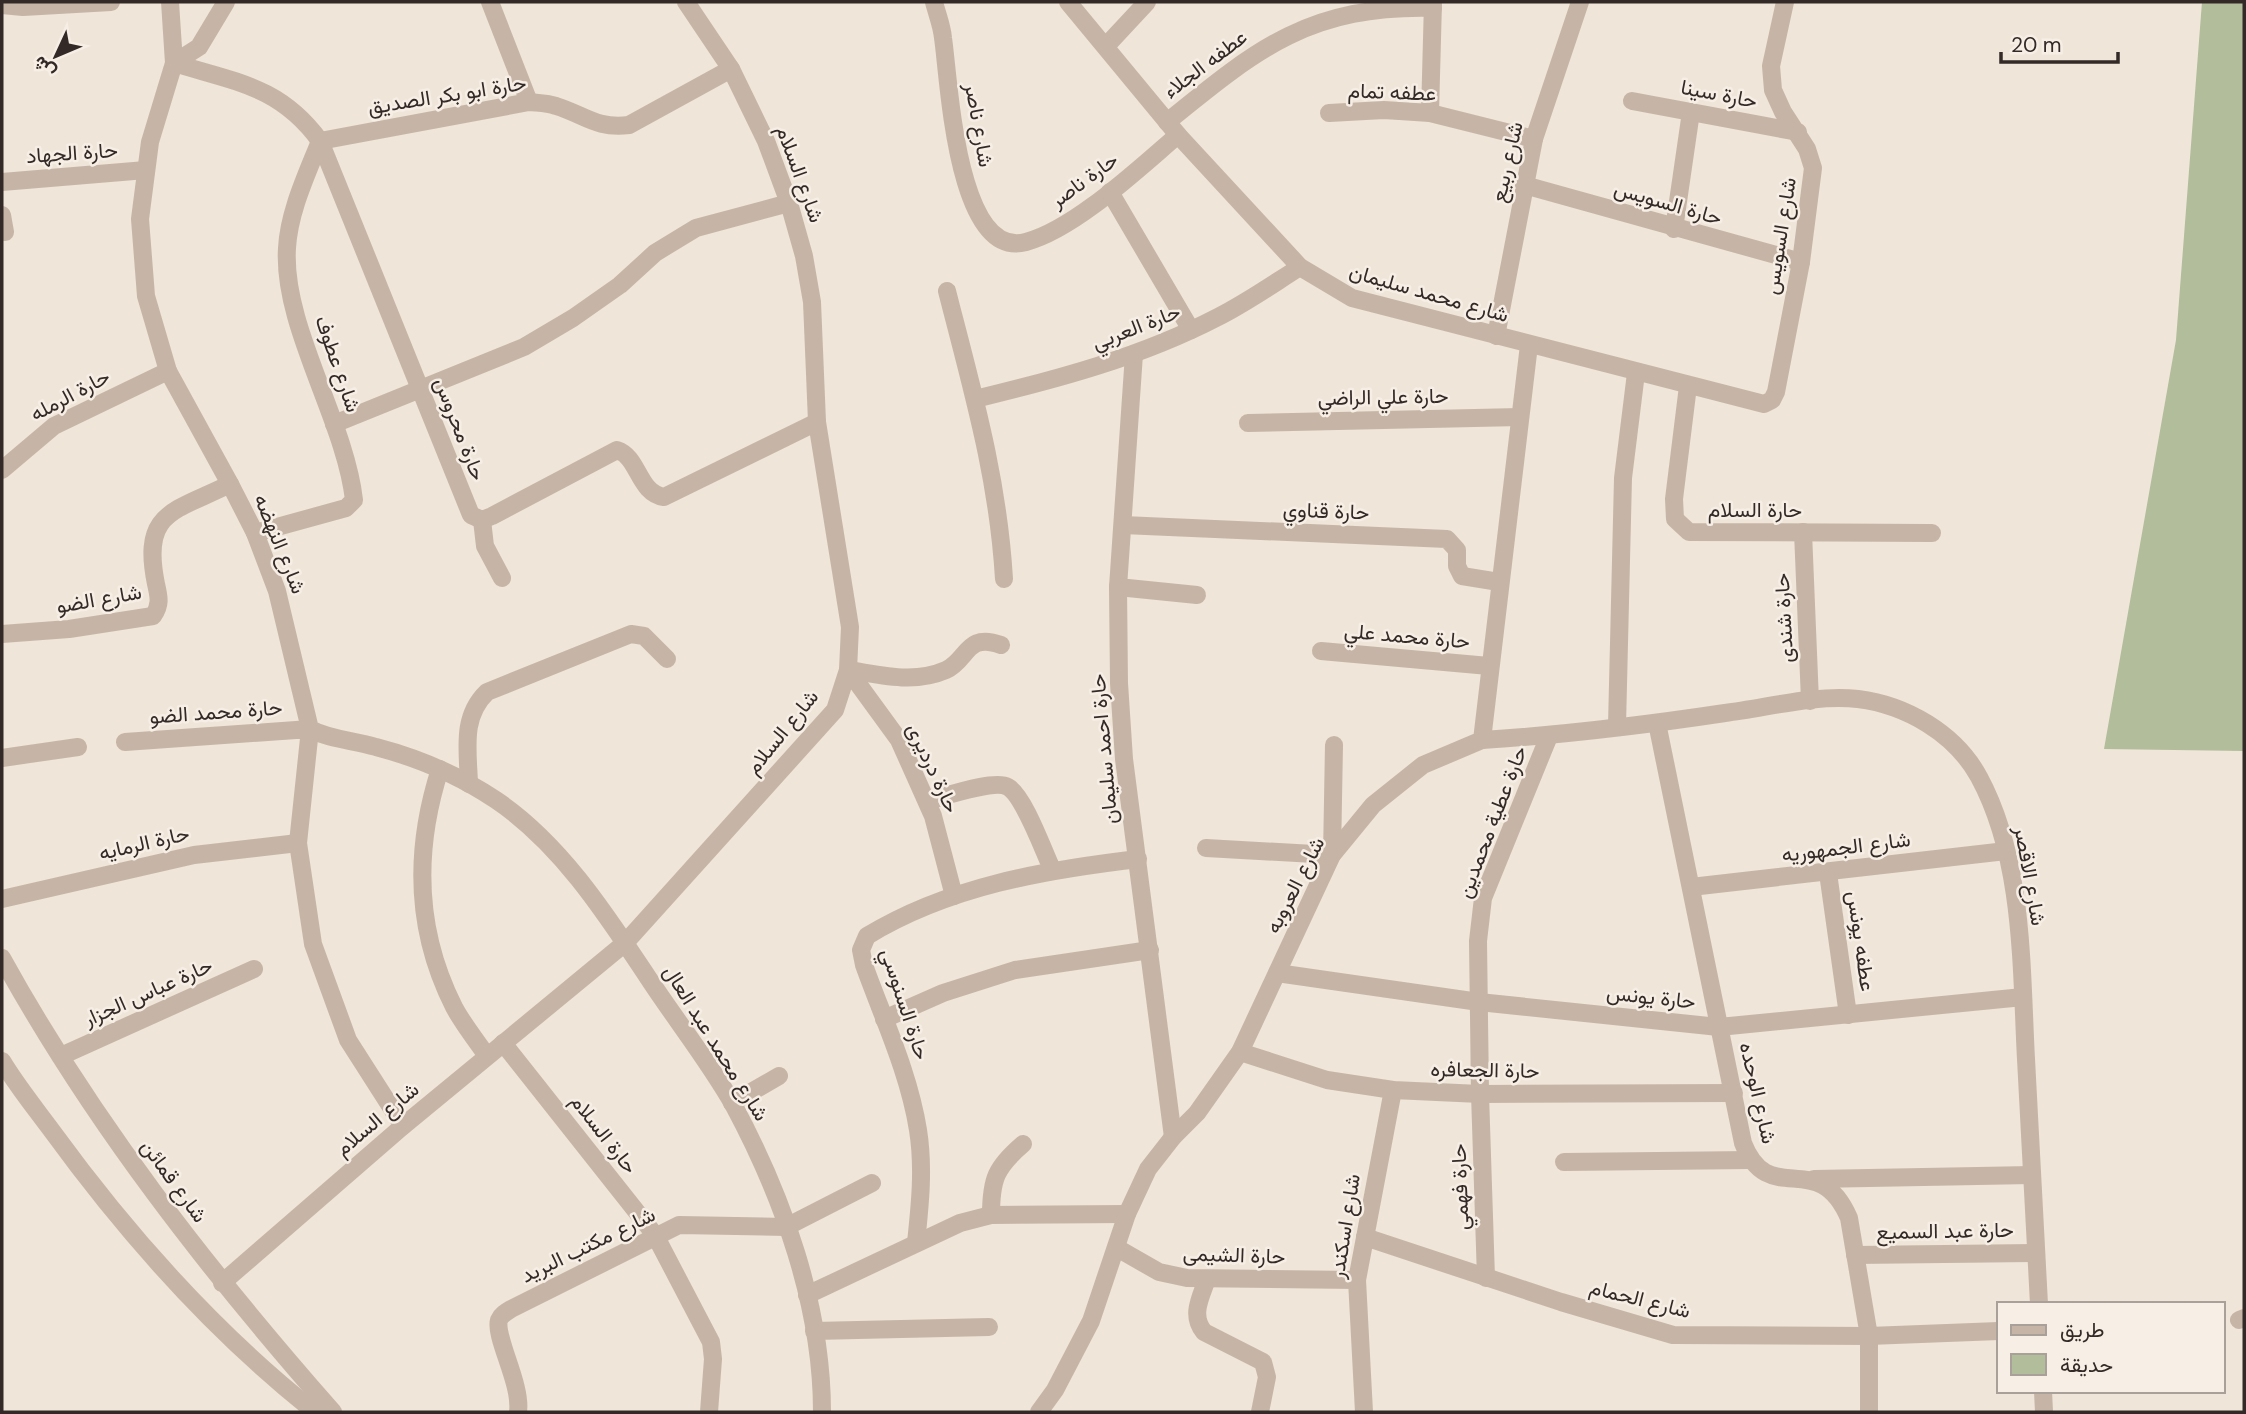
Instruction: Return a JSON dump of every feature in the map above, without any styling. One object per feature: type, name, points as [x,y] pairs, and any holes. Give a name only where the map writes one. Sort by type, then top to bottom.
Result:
[{"type":"street","points":[[2,5],[23,7],[111,2]]},
{"type":"street","name":"شارع النهضه","points":[[170,2],[174,63],[150,142],[140,219],[146,296],[168,371],[255,533],[277,591],[310,729],[298,843],[313,944],[348,1040],[403,1126]]},
{"type":"street","points":[[174,63],[199,47],[226,2]]},
{"type":"street","points":[[490,2],[529,102]]},
{"type":"street","name":"شارع السلام","points":[[222,1283],[403,1126],[625,943],[835,710],[848,670],[850,626],[845,581],[817,422],[812,302],[804,256],[789,203],[766,141],[731,69],[686,2]]},
{"type":"street","name":"شارع ناصر","points":[[934,2],[943,36],[954,137],[970,195],[993,232],[1009,242]]},
{"type":"street","name":"شارع محمد سليمان","points":[[1068,2],[1107,45],[1173,129],[1300,267],[1352,298],[1688,386]]},
{"type":"street","points":[[1107,45],[1147,2]]},
{"type":"street","name":"شارع ربيع","points":[[1496,336],[1534,139],[1580,2]]},
{"type":"street","name":"شارع السويس","points":[[1688,386],[1764,404],[1772,400],[1776,392],[1801,262],[1813,168],[1798,132],[1783,113],[1773,90],[1771,66],[1785,2]]},
{"type":"street","points":[[1430,113],[1433,5]]},
{"type":"street","name":"عطفه الجلاء","points":[[1173,129],[1246,58],[1290,32],[1371,6],[1433,5]]},
{"type":"street","name":"حارة محروس","points":[[174,63],[268,92],[297,113],[320,141],[466,506],[471,515],[482,520]]},
{"type":"street","name":"حارة ابو بكر الصديق","points":[[320,141],[529,102],[554,105],[592,123],[611,127],[629,125],[731,69]]},
{"type":"street","name":"حارة سينا","points":[[1632,101],[1798,132]]},
{"type":"street","name":"عطفه تمام","points":[[1329,113],[1384,110],[1430,113],[1534,139]]},
{"type":"street","points":[[1674,229],[1691,112]]},
{"type":"street","name":"حارة ناصر","points":[[1009,242],[1023,243],[1041,237],[1110,192],[1173,129]]},
{"type":"street","name":"شارع عطوف","points":[[255,533],[351,505],[353,494],[334,424],[291,296],[286,247],[298,199],[320,141]]},
{"type":"street","name":"حارة الجهاد","points":[[2,182],[146,170]]},
{"type":"street","name":"حارة السويس","points":[[1524,185],[1674,229],[1801,262]]},
{"type":"street","points":[[1110,192],[1191,330]]},
{"type":"street","points":[[334,424],[524,346],[573,318],[620,285],[655,253],[696,229],[789,203]]},
{"type":"street","name":"حارة العربي","points":[[975,399],[1055,380],[1134,354],[1220,316],[1300,267]]},
{"type":"street","points":[[947,291],[990,457],[1001,524],[1004,579]]},
{"type":"street","points":[[1482,740],[1528,345]]},
{"type":"street","name":"حارة احمد سليمان","points":[[1134,354],[1118,587],[1124,759],[1173,1137]]},
{"type":"street","name":"حارة الرمله","points":[[2,470],[54,426],[168,371]]},
{"type":"street","points":[[1617,726],[1623,478],[1627,425],[1636,373]]},
{"type":"street","name":"حارة السلام","points":[[1688,386],[1674,499],[1675,519],[1689,532],[1932,533]]},
{"type":"street","name":"حارة علي الراضي","points":[[1248,423],[1520,417]]},
{"type":"street","points":[[502,578],[485,546],[482,520],[617,450],[628,458],[649,490],[664,497],[817,422]]},
{"type":"street","name":"شارع الضو","points":[[2,635],[82,628],[153,616],[160,599],[150,544],[158,526],[172,513],[230,484]]},
{"type":"street","name":"حارة قناوي","points":[[1123,525],[1447,539],[1458,550],[1457,566],[1462,576],[1499,582]]},
{"type":"street","name":"حارة شندى","points":[[1803,532],[1811,702]]},
{"type":"street","points":[[1118,587],[1197,595]]},
{"type":"street","points":[[469,784],[468,727],[472,706],[487,692],[631,634],[644,636],[667,659]]},
{"type":"street","points":[[848,670],[912,679],[950,668],[965,650],[977,642],[1001,645]]},
{"type":"street","name":"حارة محمد علي","points":[[1321,651],[1489,666]]},
{"type":"street","name":"حارة درديرى","points":[[848,670],[899,740],[927,801],[954,895]]},
{"type":"street","name":"شارع الاقصر","points":[[1482,740],[1549,736],[1811,702],[1855,699],[1892,706],[1926,722],[1955,746],[1978,775],[1993,809],[2006,851],[2023,997],[2039,1302]]},
{"type":"street","name":"شارع الوحده","points":[[1657,723],[1743,1143],[1750,1160],[1763,1173],[1782,1179],[2032,1175]]},
{"type":"street","points":[[310,729],[325,737],[375,746],[440,769],[496,800],[546,840],[625,943]]},
{"type":"street","name":"حارة محمد الضو","points":[[125,742],[310,729]]},
{"type":"street","name":"حارة عطية محمدين","points":[[1479,1094],[1478,941],[1483,898],[1549,736]]},
{"type":"street","name":"شارع العروبه","points":[[1039,1412],[1055,1390],[1091,1321],[1127,1214],[1148,1169],[1173,1137],[1197,1113],[1240,1052],[1332,855],[1373,804],[1423,765],[1482,740]]},
{"type":"street","points":[[1206,848],[1332,855],[1334,745]]},
{"type":"street","points":[[2,758],[78,747]]},
{"type":"street","points":[[440,769],[428,809],[422,844],[422,901],[433,957],[455,1009],[487,1056]]},
{"type":"street","points":[[927,801],[993,784],[1006,785],[1017,795],[1052,869]]},
{"type":"street","name":"حارة الرمايه","points":[[2,899],[194,855],[298,843]]},
{"type":"street","name":"شارع الجمهوريه","points":[[1691,887],[2006,851]]},
{"type":"street","name":"حارة السنوسي","points":[[916,1243],[922,1186],[918,1129],[904,1073],[864,965],[862,950],[867,936],[954,895],[1052,869],[1139,859]]},
{"type":"street","name":"عطفه يونس","points":[[1828,873],[1848,1015]]},
{"type":"street","name":"شارع محمد عبد العال","points":[[625,943],[732,1103],[777,1196],[807,1295],[814,1331],[822,1412]]},
{"type":"street","points":[[884,1019],[943,993],[1015,970],[1150,950]]},
{"type":"street","name":"شارع قمائن","points":[[2,958],[111,1134],[222,1283],[333,1412]]},
{"type":"street","name":"حارة عباس الجزار","points":[[61,1056],[254,969]]},
{"type":"street","name":"حارة يونس","points":[[1277,973],[1479,1002],[1719,1027],[2023,997]]},
{"type":"street","name":"حارة السلام","points":[[503,1043],[655,1235],[711,1342],[713,1359],[709,1412]]},
{"type":"street","name":"حارة الجعافره","points":[[1240,1052],[1327,1080],[1393,1090],[1479,1094],[1734,1093]]},
{"type":"street","points":[[2,1062],[89,1181],[181,1288],[283,1387],[315,1412]]},
{"type":"street","points":[[732,1103],[779,1076]]},
{"type":"street","name":"شارع اسكندر","points":[[1364,1412],[1357,1280],[1393,1090]]},
{"type":"street","name":"حارة فهمي","points":[[1479,1094],[1486,1278]]},
{"type":"street","points":[[991,1215],[991,1187],[1003,1162],[1023,1144]]},
{"type":"street","points":[[1564,1162],[1750,1160]]},
{"type":"street","points":[[1814,1179],[1829,1188],[1842,1202],[1849,1218],[1869,1336],[1869,1412]]},
{"type":"street","name":"شارع مكتب البريد","points":[[518,1412],[519,1393],[498,1328],[501,1316],[511,1308],[655,1235],[680,1226],[706,1224],[786,1227],[872,1183]]},
{"type":"street","points":[[807,1295],[960,1223],[991,1215],[1127,1214]]},
{"type":"street","name":"شارع الحمام","points":[[1365,1237],[1486,1278],[1673,1335],[1869,1336],[1997,1331]]},
{"type":"street","name":"حارة الشيمى","points":[[1116,1248],[1159,1272],[1208,1279],[1357,1280]]},
{"type":"street","name":"حارة عبد السميع","points":[[1855,1255],[2036,1253]]},
{"type":"street","points":[[1208,1279],[1196,1314],[1199,1327],[1263,1362],[1267,1377],[1260,1412]]},
{"type":"street","points":[[814,1331],[989,1327]]},
{"type":"street","points":[[2043,1393],[2044,1412]]},
{"type":"green space","points":[[2202,2],[2244,2],[2244,751],[2104,749],[2176,340]]}]
